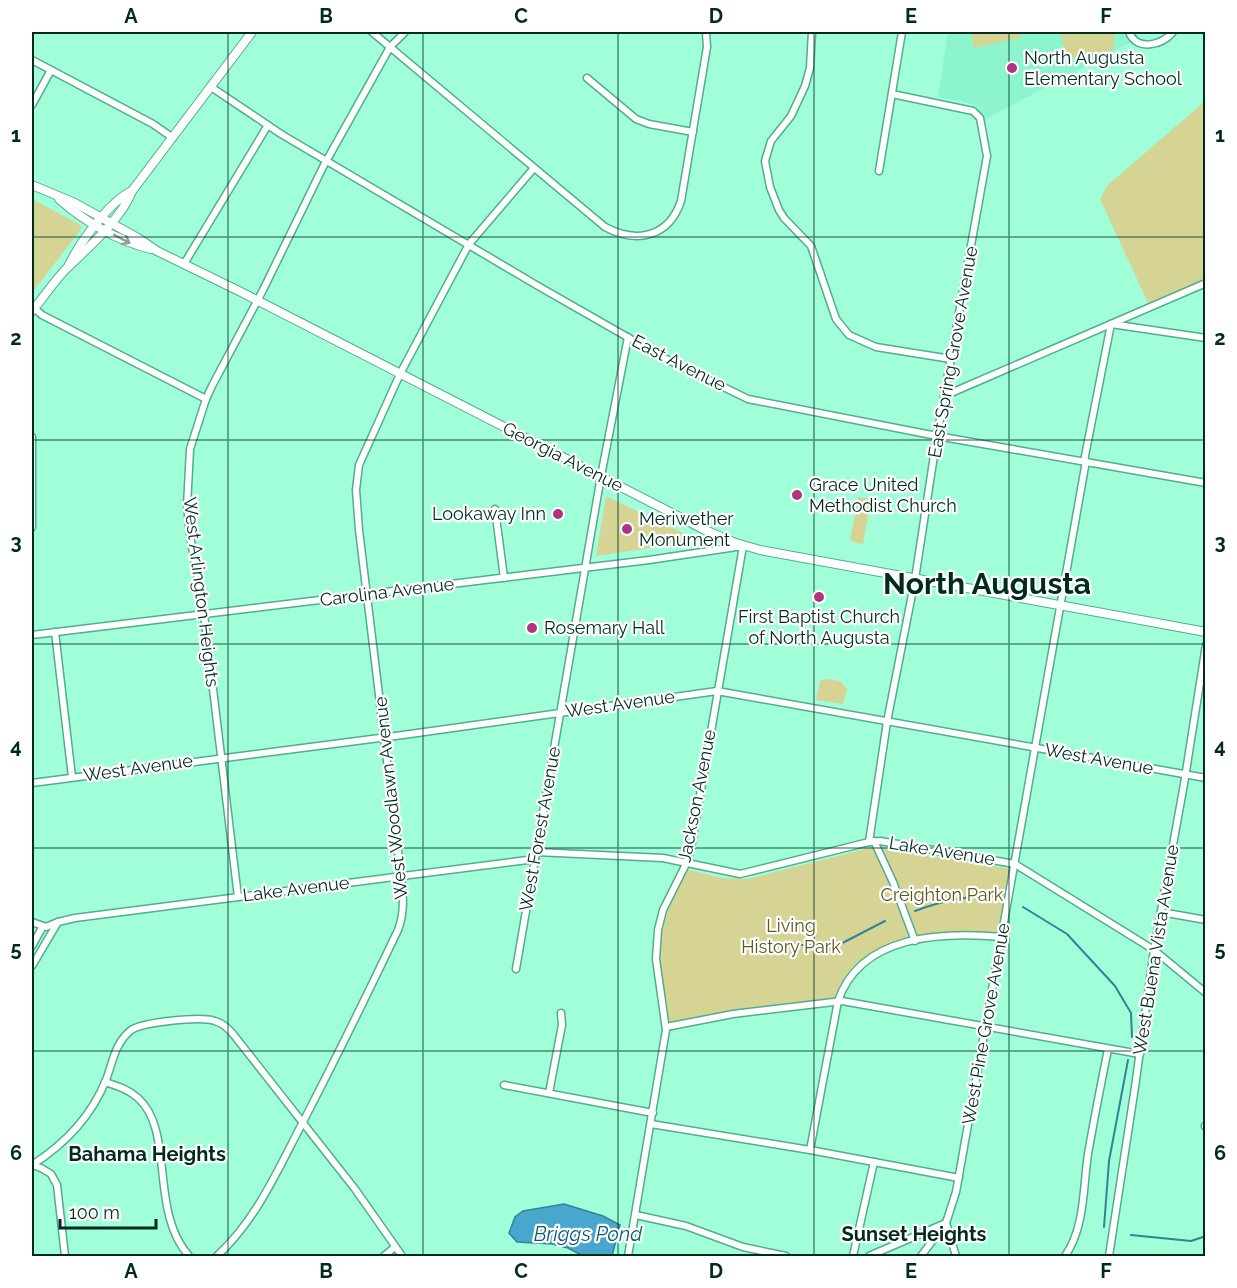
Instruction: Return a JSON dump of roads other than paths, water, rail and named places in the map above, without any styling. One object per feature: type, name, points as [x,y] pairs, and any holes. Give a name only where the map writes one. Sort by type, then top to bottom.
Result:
[{"type":"main road","points":[[33,309],[128,202],[132,190],[252,32]]},
{"type":"main road","name":"Georgia Avenue","points":[[32,185],[75,203],[102,218],[108,226]]},
{"type":"main road","points":[[67,269],[76,251],[96,225],[121,196],[132,190]]},
{"type":"main road","name":"Georgia Avenue","points":[[56,196],[75,213],[96,225],[108,226],[138,238],[184,264],[705,530],[743,546],[1206,632]]},
{"type":"street","points":[[372,32],[597,221],[616,233],[630,237],[650,234],[666,225],[676,214],[681,201],[707,47],[706,32]]},
{"type":"street","name":"West Arlington Heights","points":[[238,897],[204,614],[190,541],[187,506],[190,449],[206,399],[327,160],[390,46],[405,32]]},
{"type":"street","points":[[812,32],[810,68],[805,86],[791,116],[771,141],[765,161],[770,187],[779,210],[811,246],[836,319],[849,335],[876,347],[951,359]]},
{"type":"street","points":[[879,171],[902,32]]},
{"type":"street","points":[[1129,32],[1132,38],[1151,45],[1166,39],[1173,32]]},
{"type":"street","points":[[32,60],[153,124],[173,138]]},
{"type":"street","points":[[32,105],[51,70]]},
{"type":"street","points":[[587,78],[636,119],[649,124],[693,132]]},
{"type":"street","name":"East Avenue","points":[[211,87],[268,125],[664,358],[748,399],[937,436],[1206,483]]},
{"type":"street","name":"East Spring Grove Avenue","points":[[871,842],[888,722],[915,579],[937,436],[987,156],[978,116],[969,109],[892,93]]},
{"type":"street","points":[[184,264],[268,125]]},
{"type":"street","name":"West Woodlawn Avenue","points":[[217,1257],[239,1233],[267,1193],[356,1018],[398,930],[404,908],[367,595],[358,510],[357,473],[362,456],[387,407],[400,374],[469,244],[534,168]]},
{"type":"street","points":[[944,396],[1206,283]]},
{"type":"street","points":[[33,309],[206,399]]},
{"type":"street","points":[[1111,324],[1206,338]]},
{"type":"street","name":"West Pine Grove Avenue","points":[[921,1257],[946,1224],[959,1178],[1111,324]]},
{"type":"street","name":"West Forest Avenue","points":[[516,969],[601,476],[628,337]]},
{"type":"street","points":[[32,437],[32,527]]},
{"type":"street","points":[[495,509],[504,578]]},
{"type":"street","name":"Carolina Avenue","points":[[32,635],[504,578],[743,546]]},
{"type":"street","name":"Jackson Avenue","points":[[628,1257],[666,1027],[656,959],[656,939],[663,910],[686,864],[691,848],[743,546]]},
{"type":"street","points":[[55,632],[72,777]]},
{"type":"street","name":"West Buena Vista Avenue","points":[[1109,1257],[1154,950],[1206,645]]},
{"type":"street","name":"West Avenue","points":[[32,783],[717,691],[1206,778]]},
{"type":"street","points":[[871,842],[895,888],[915,941]]},
{"type":"street","name":"Lake Avenue","points":[[44,926],[85,916],[401,876],[535,855],[663,858],[733,873],[749,873],[871,842],[927,848],[1015,864],[1154,950],[1206,993]]},
{"type":"street","points":[[1161,912],[1206,920]]},
{"type":"street","points":[[32,922],[44,926],[32,946]]},
{"type":"street","points":[[32,966],[58,922]]},
{"type":"street","points":[[810,1150],[838,1001],[849,978],[867,960],[888,948],[954,935],[1002,937]]},
{"type":"street","points":[[666,1027],[733,1014],[838,1001],[1140,1054]]},
{"type":"street","points":[[549,1093],[562,1025],[561,1013]]},
{"type":"street","points":[[32,1165],[75,1131],[92,1108],[105,1082],[114,1052],[122,1039],[133,1029],[147,1024],[209,1019],[220,1023],[233,1034],[355,1189],[402,1257]]},
{"type":"street","points":[[1065,1257],[1073,1245],[1077,1232],[1088,1155],[1108,1049]]},
{"type":"street","points":[[105,1082],[133,1094],[148,1110],[157,1136],[167,1214],[178,1242],[189,1257]]},
{"type":"street","points":[[504,1085],[653,1113]]},
{"type":"street","points":[[651,1124],[810,1150],[959,1178]]},
{"type":"street","points":[[853,1257],[874,1162]]},
{"type":"street","points":[[32,1165],[46,1171],[57,1185],[65,1257]]},
{"type":"street","points":[[636,1215],[686,1226],[743,1247],[786,1257]]},
{"type":"street","points":[[869,1257],[946,1224],[957,1257]]},
{"type":"street","points":[[384,1257],[395,1247]]},
{"type":"water","name":"Briggs Pond","points":[[564,1204],[603,1216],[620,1225],[612,1256],[583,1256],[568,1248],[552,1244],[517,1242],[509,1233],[515,1217],[523,1211]]},
{"type":"waterway","points":[[915,911],[957,899],[1001,897]]},
{"type":"waterway","points":[[1023,907],[1067,934],[1115,986],[1131,1013],[1132,1037]]},
{"type":"waterway","points":[[799,945],[813,945],[818,953],[823,953],[885,921]]},
{"type":"waterway","points":[[1104,1227],[1109,1161],[1128,1060]]},
{"type":"waterway","points":[[1131,1235],[1191,1241],[1206,1236]]},
{"type":"place","name":"North Augusta Elementary School","points":[[1012,68]]},
{"type":"place","name":"Grace United Methodist Church","points":[[797,495]]},
{"type":"place","name":"Lookaway Inn","points":[[558,514]]},
{"type":"place","name":"Meriwether Monument","points":[[627,529]]},
{"type":"place","name":"First Baptist Church of North Augusta","points":[[819,597]]},
{"type":"place","name":"Rosemary Hall","points":[[532,628]]},
{"type":"district","name":"North Augusta","points":[[987,584]]},
{"type":"district","name":"Bahama Heights","points":[[147,1154]]},
{"type":"district","name":"Sunset Heights","points":[[914,1234]]},
{"type":"park label","name":"Creighton Park","points":[[942,895]]},
{"type":"park label","name":"Living History Park","points":[[791,936]]}]
